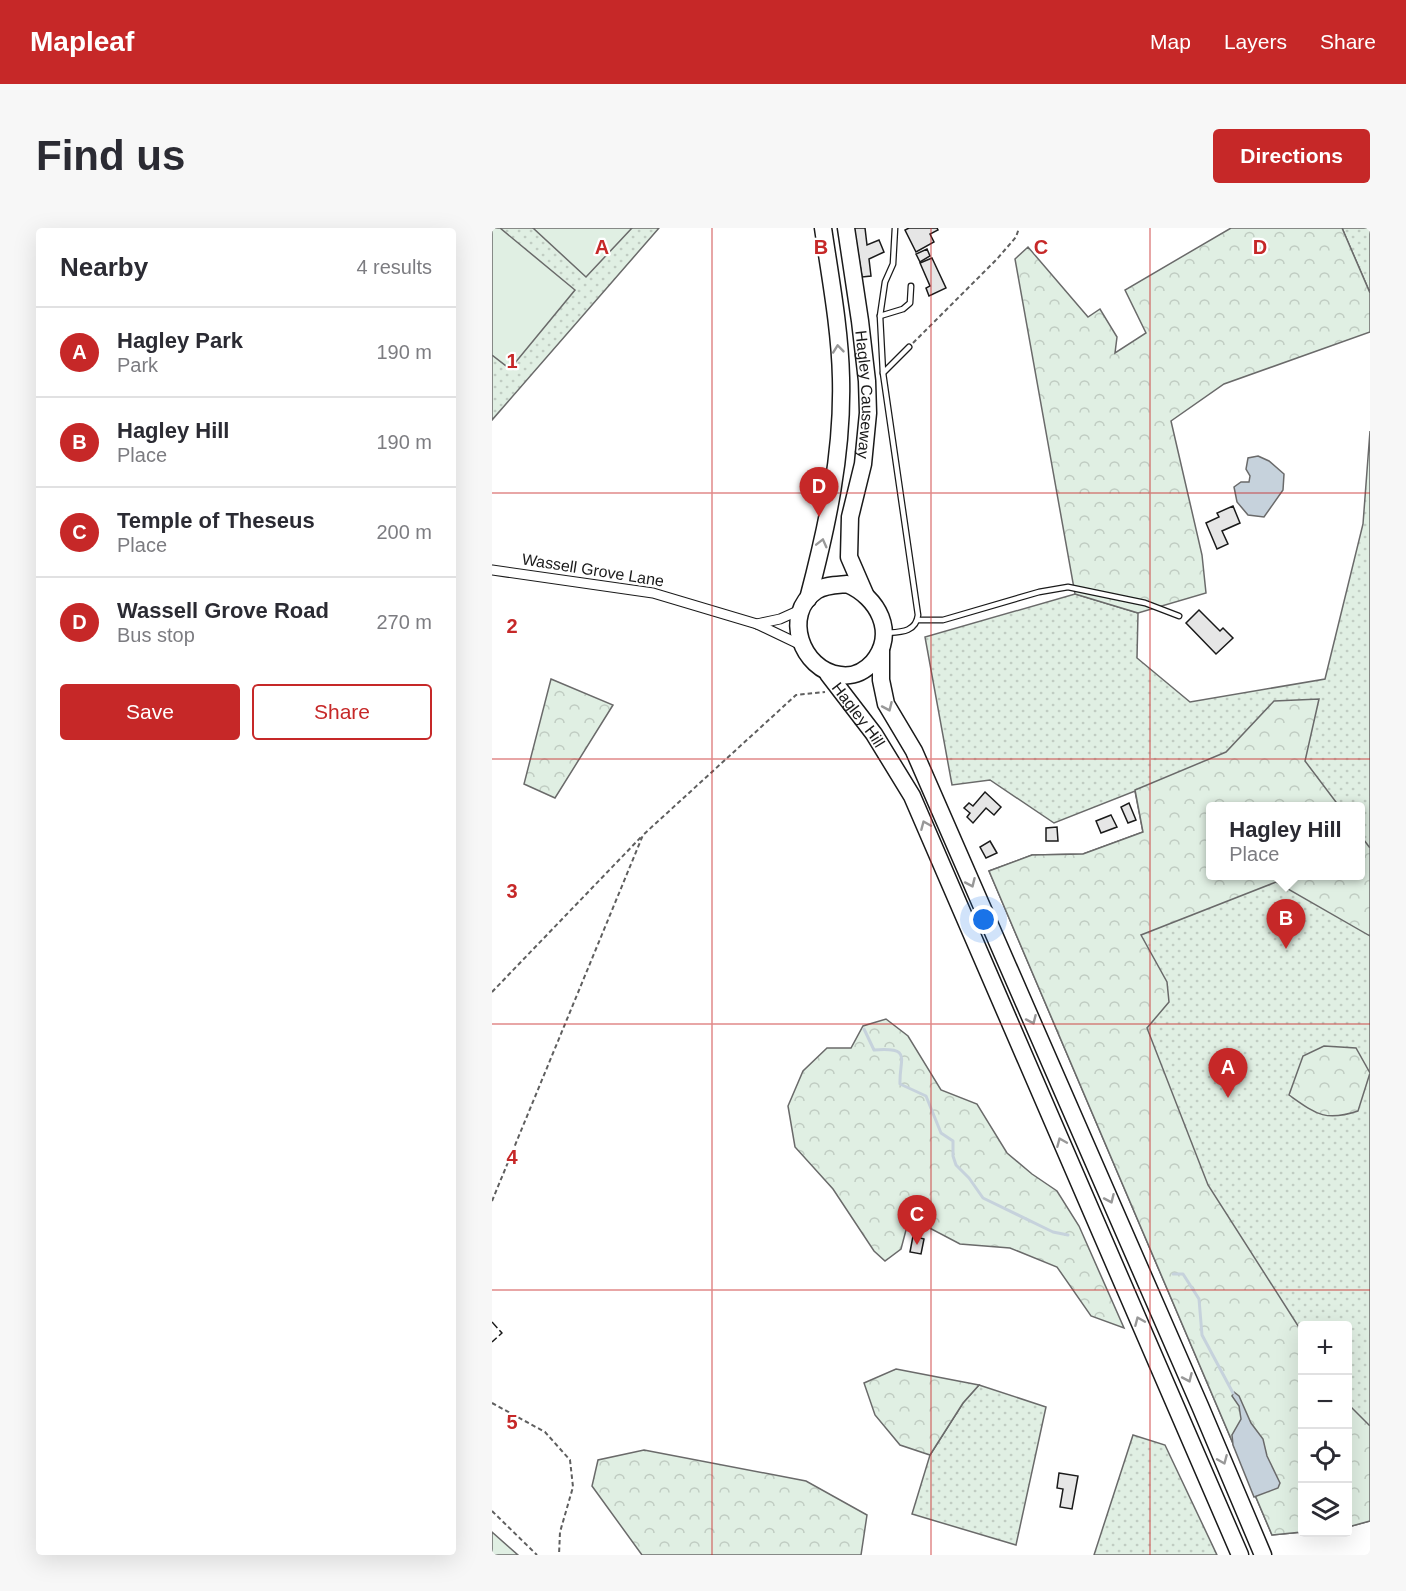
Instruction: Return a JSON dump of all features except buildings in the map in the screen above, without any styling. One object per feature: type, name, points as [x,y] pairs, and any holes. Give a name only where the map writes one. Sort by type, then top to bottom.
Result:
[{"type":"highway","name":"Hagley Causeway","points":[[805,605],[826,529],[838,460],[841,377],[823,228]]},
{"type":"highway","name":"Hagley Causeway","points":[[846,228],[860,321],[868,413],[863,464],[850,517],[849,557],[865,594]]},
{"type":"highway","points":[[847,584],[865,594],[874,603],[882,621],[881,641],[867,668],[857,674],[846,676],[828,674],[813,664],[801,645],[800,619],[805,605],[816,591],[847,584]]},
{"type":"highway","name":"Hagley Hill","points":[[881,641],[881,680],[886,704],[918,762],[1263,1555]]},
{"type":"highway","name":"Hagley Hill","points":[[828,674],[874,734],[912,796],[1240,1555]]},
{"type":"street","name":"Wassell Grove Lane","points":[[492,570],[653,593],[757,624],[801,645]]},
{"type":"street","points":[[757,624],[780,619],[805,605]]},
{"type":"lane","points":[[895,228],[893,264],[885,282],[880,316],[883,373],[917,620]]},
{"type":"lane","points":[[880,316],[903,309],[910,303],[911,286]]},
{"type":"lane","points":[[883,373],[909,347]]},
{"type":"lane","points":[[881,641],[908,630],[917,620],[943,620],[1039,592],[1068,587],[1145,603],[1179,616]]},
{"type":"path","points":[[909,347],[997,259],[1016,237],[1019,228]]},
{"type":"path","points":[[492,992],[643,835],[795,695],[840,690]]},
{"type":"path","points":[[492,1201],[643,835]]},
{"type":"path","points":[[492,1403],[545,1432],[570,1460],[573,1487],[560,1532],[559,1555]]},
{"type":"path","points":[[492,1511],[537,1555]]},
{"type":"green space","points":[[492,228],[659,228],[492,420]]},
{"type":"green space","points":[[492,228],[500,228],[575,290],[510,369],[492,355]]},
{"type":"green space","points":[[533,228],[632,228],[586,277]]},
{"type":"green space","points":[[1231,228],[1342,228],[1370,293],[1370,332],[1224,384],[1171,421],[1202,555],[1206,593],[1138,613],[1075,594],[1015,259],[1028,247],[1088,317],[1100,309],[1117,337],[1115,353],[1146,333],[1125,290]]},
{"type":"green space","points":[[1342,228],[1370,228],[1370,293]]},
{"type":"green space","points":[[1370,431],[1370,1521],[1352,1526],[1352,1321],[1298,1321],[1298,1532],[1272,1535],[989,871],[1032,855],[1083,854],[1143,832],[1135,791],[1054,823],[990,780],[952,785],[925,637],[1075,594],[1138,613],[1137,658],[1190,702],[1325,679],[1363,524]]},
{"type":"green space","points":[[551,679],[613,705],[555,798],[524,784]]},
{"type":"green space","points":[[1319,699],[1305,761],[1336,802],[1206,802],[1206,880],[1365,880],[1365,841],[1370,848],[1370,936],[1276,882],[1141,935],[1167,982],[1169,1002],[1147,1028],[1208,1185],[1298,1326],[1298,1532],[1272,1535],[989,871],[1032,855],[1083,854],[1143,832],[1135,790],[1226,752],[1274,701]]},
{"type":"green space","points":[[886,1019],[908,1036],[941,1090],[977,1104],[1007,1153],[1057,1191],[1079,1226],[1124,1328],[1091,1316],[1057,1267],[1010,1248],[960,1244],[924,1225],[906,1230],[901,1249],[885,1261],[874,1251],[833,1189],[795,1147],[788,1106],[803,1071],[827,1048],[851,1048],[863,1026]]},
{"type":"green space","points":[[1324,1046],[1356,1048],[1370,1073],[1358,1111],[1329,1116],[1314,1111],[1289,1095],[1303,1056]]},
{"type":"green space","points":[[896,1369],[979,1385],[963,1403],[930,1455],[900,1445],[875,1415],[864,1383]]},
{"type":"green space","points":[[979,1385],[1046,1407],[1016,1545],[912,1514],[930,1455],[963,1403]]},
{"type":"green space","points":[[1352,1408],[1370,1426],[1370,1521],[1352,1526]]},
{"type":"green space","points":[[1133,1435],[1165,1445],[1217,1555],[1094,1555]]},
{"type":"green space","points":[[644,1450],[806,1481],[867,1515],[861,1555],[642,1555],[592,1486],[598,1460]]},
{"type":"green space","points":[[492,1532],[518,1555],[492,1555]]},
{"type":"shaded area","points":[[1258,456],[1269,461],[1284,474],[1283,490],[1264,517],[1248,515],[1237,502],[1234,487],[1241,482],[1249,482],[1250,476],[1246,469],[1248,458]]},
{"type":"shaded area","points":[[1234,1392],[1239,1396],[1251,1423],[1263,1439],[1267,1456],[1280,1483],[1278,1488],[1254,1497],[1233,1445],[1232,1435],[1241,1419],[1239,1406],[1232,1396]]},
{"type":"waterway","points":[[864,1029],[874,1050],[894,1050],[899,1053],[902,1061],[900,1084],[926,1096],[941,1133],[953,1141],[953,1156],[956,1165],[969,1178],[983,1198],[1053,1232],[1068,1235]]},
{"type":"waterway","points":[[1173,1274],[1183,1274],[1199,1299],[1202,1335],[1233,1393]]},
{"type":"fence","points":[[492,1322],[502,1333],[492,1342]]},
{"type":"place","name":"Wassell Grove Road","points":[[819,517]]},
{"type":"place","name":"Hagley Hill","points":[[1286,949]]},
{"type":"place","name":"Hagley Park","points":[[1228,1098]]},
{"type":"place","name":"Temple of Theseus","points":[[917,1245]]}]
